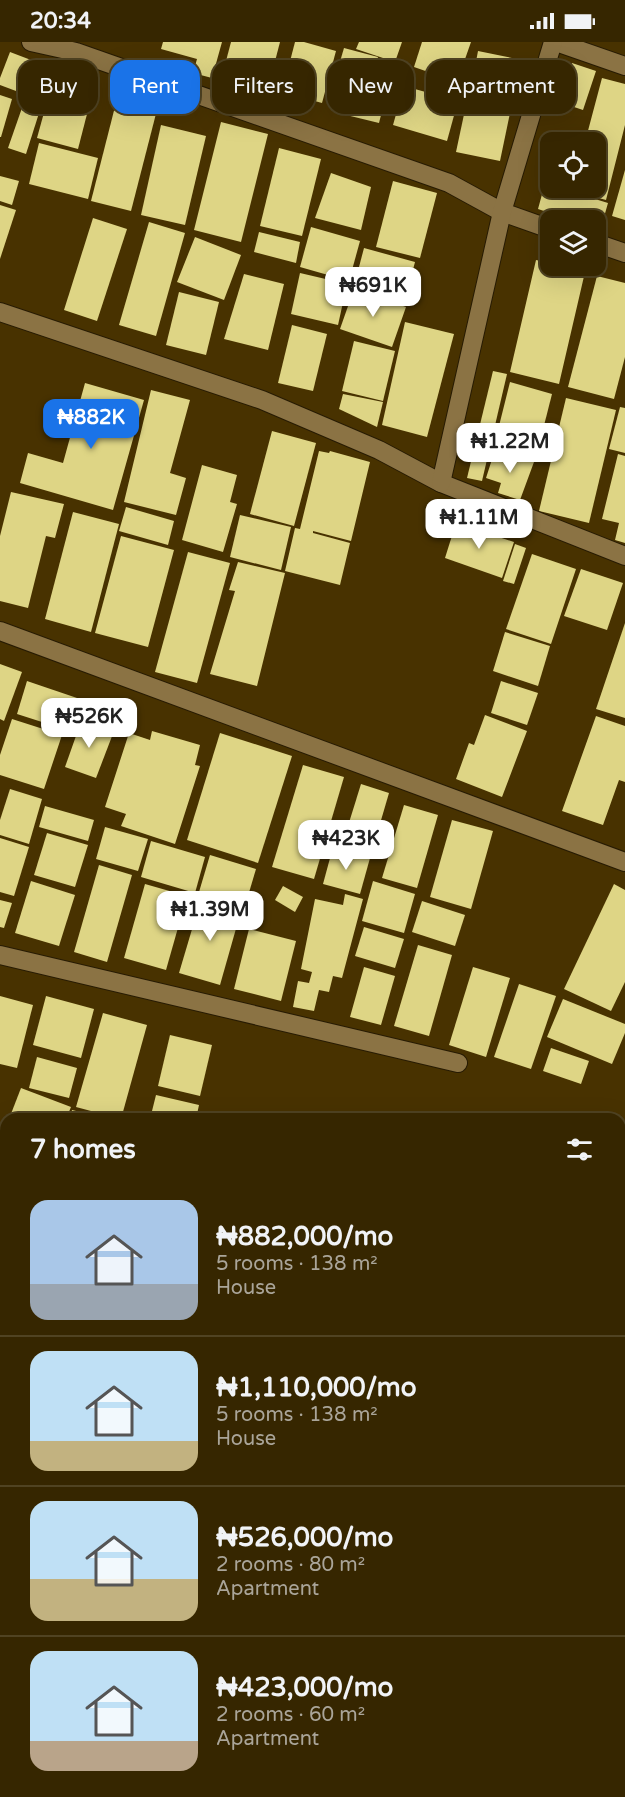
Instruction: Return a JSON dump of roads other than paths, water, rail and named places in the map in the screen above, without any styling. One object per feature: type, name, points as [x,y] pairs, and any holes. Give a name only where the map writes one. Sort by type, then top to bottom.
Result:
[{"type":"street","points":[[31,42],[77,47],[449,183],[502,212],[540,225]]},
{"type":"street","points":[[441,483],[502,212],[554,42],[625,66]]},
{"type":"street","points":[[606,246],[625,253]]},
{"type":"street","points":[[0,312],[262,400],[379,450],[441,483],[625,556]]},
{"type":"street","points":[[0,630],[625,862]]},
{"type":"street","points":[[0,955],[458,1063]]}]
